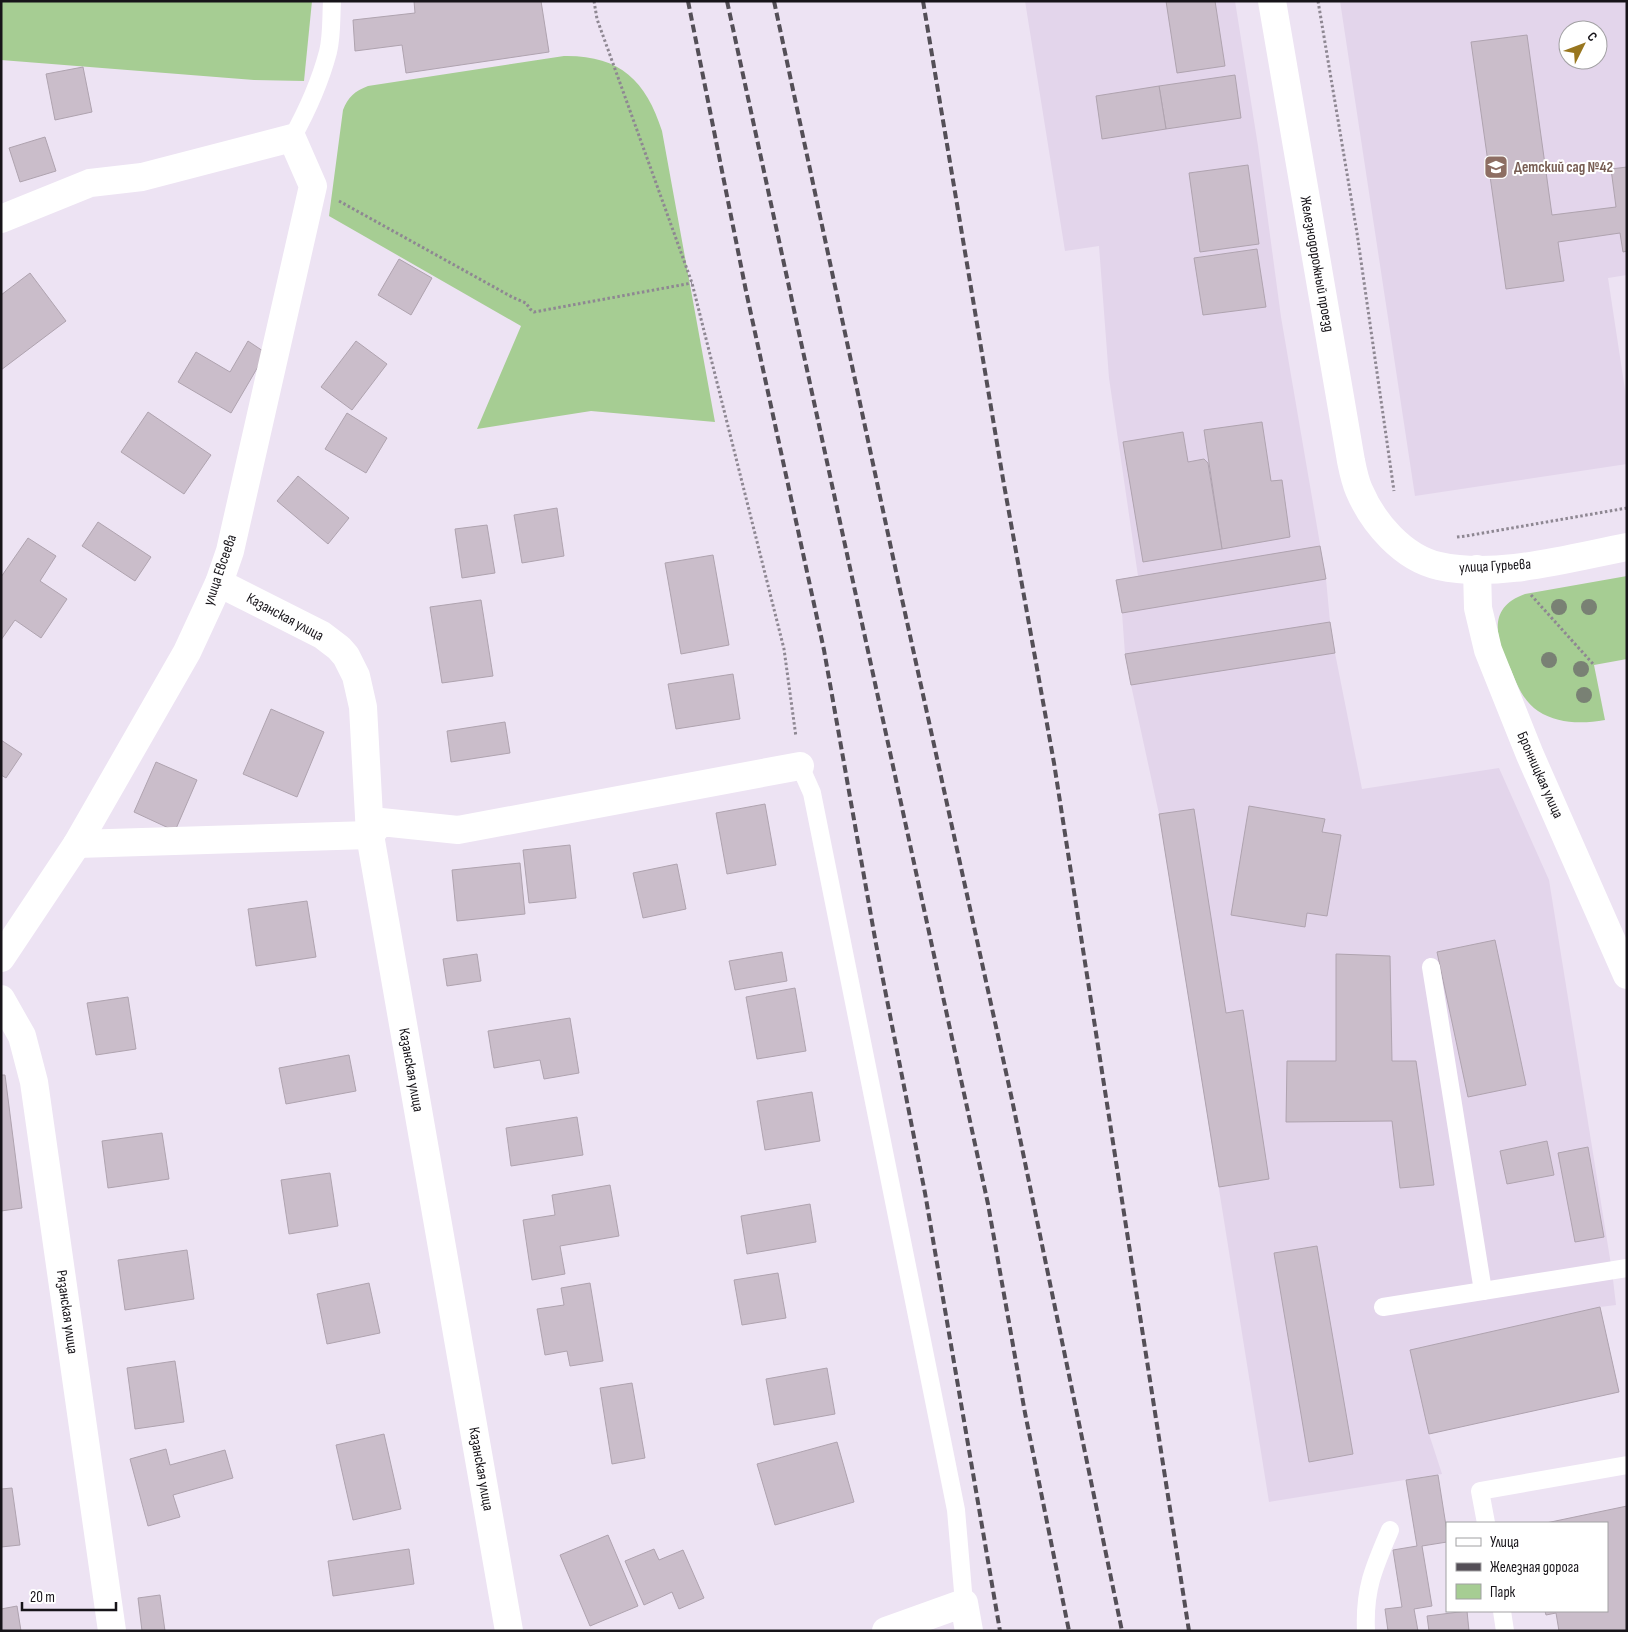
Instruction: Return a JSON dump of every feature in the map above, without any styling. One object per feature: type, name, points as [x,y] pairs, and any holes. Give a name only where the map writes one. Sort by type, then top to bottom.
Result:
[{"type":"street","name":"Железнодорожный проезд","points":[[1272,1],[1351,461],[1360,491],[1378,521]]},
{"type":"street","points":[[1,219],[90,183],[142,177],[292,138],[313,186]]},
{"type":"street","name":"улица Евсеева","points":[[1,958],[76,844],[187,652],[219,583],[230,551],[313,186]]},
{"type":"street","name":"улица Гурьева","points":[[1378,521],[1400,546],[1425,561],[1446,567],[1477,570],[1516,568],[1627,547]]},
{"type":"street","name":"Бронницкая улица","points":[[1477,570],[1478,608],[1488,650],[1530,755],[1627,975]]},
{"type":"street","name":"Казанская улица","points":[[219,583],[322,635],[346,656],[356,676],[363,707],[370,835],[509,1631]]},
{"type":"street","points":[[76,844],[370,835],[381,822],[458,830],[800,766]]},
{"type":"street","name":"Рязанская улица","points":[[1,999],[22,1036],[34,1082],[112,1631]]},
{"type":"street","points":[[886,1631],[964,1603],[969,1631]]},
{"type":"lane","points":[[292,138],[315,92],[328,50],[332,1]]},
{"type":"lane","points":[[800,766],[812,793],[956,1510],[964,1603]]},
{"type":"lane","points":[[1430,967],[1483,1291]]},
{"type":"lane","points":[[1383,1307],[1627,1268]]},
{"type":"lane","points":[[1486,1522],[1480,1491],[1627,1465]]},
{"type":"lane","points":[[1366,1631],[1365,1605],[1367,1593],[1377,1559],[1390,1530]]},
{"type":"lane","points":[[1502,1612],[1505,1631]]},
{"type":"path","points":[[594,1],[597,19],[692,283],[784,649],[800,766]]},
{"type":"path","points":[[1318,1],[1397,497]]},
{"type":"path","points":[[313,186],[526,303],[534,312],[692,283]]},
{"type":"path","points":[[1450,536],[1466,536],[1627,508]]},
{"type":"path","points":[[1529,593],[1594,665]]},
{"type":"shaded area","points":[[1025,1],[1235,1],[1258,146],[1281,317],[1326,579],[1330,622],[1362,789],[1499,768],[1549,880],[1612,1271],[1616,1305],[1600,1307],[1619,1392],[1429,1434],[1442,1474],[1269,1502],[1159,814],[1125,654],[1122,613],[1116,580],[1138,576],[1109,378],[1099,246],[1065,251]]},
{"type":"shaded area","name":"Детский сад №42","points":[[1340,1],[1627,1],[1627,275],[1608,278],[1627,403],[1627,464],[1415,496]]},
{"type":"green space","points":[[1,1],[312,1],[304,81],[254,80],[1,60]]},
{"type":"green space","points":[[564,56],[600,60],[628,74],[648,98],[655,113],[662,131],[715,422],[591,411],[477,429],[521,326],[329,216],[343,110],[347,101],[356,92],[368,86]]},
{"type":"green space","points":[[1627,576],[1627,659],[1594,665],[1605,720],[1588,722],[1562,721],[1538,711],[1521,693],[1502,648],[1498,626],[1499,617],[1504,608],[1512,600],[1525,594]]},
{"type":"building","points":[[414,1],[541,1],[549,52],[406,73],[402,45],[355,51],[353,20],[415,13]]},
{"type":"building","points":[[1166,1],[1215,1],[1225,66],[1177,73]]},
{"type":"building","points":[[1527,35],[1552,215],[1616,207],[1611,169],[1627,167],[1627,251],[1623,252],[1620,233],[1558,242],[1564,281],[1506,289],[1471,42]]},
{"type":"building","points":[[83,67],[92,112],[55,120],[46,74]]},
{"type":"building","points":[[1235,75],[1241,118],[1166,129],[1159,86]]},
{"type":"building","points":[[1159,86],[1166,129],[1102,139],[1096,96]]},
{"type":"building","points":[[45,137],[56,171],[20,182],[9,148]]},
{"type":"building","points":[[1248,165],[1259,244],[1200,252],[1189,173]]},
{"type":"building","points":[[1257,249],[1266,307],[1203,315],[1194,258]]},
{"type":"building","points":[[399,259],[432,278],[411,315],[378,295]]},
{"type":"building","points":[[30,273],[66,321],[1,370],[1,295]]},
{"type":"building","points":[[248,341],[266,353],[231,413],[178,382],[196,352],[230,372]]},
{"type":"building","points":[[356,341],[387,364],[352,410],[321,387]]},
{"type":"building","points":[[148,412],[211,455],[184,494],[121,452]]},
{"type":"building","points":[[347,413],[387,438],[366,473],[325,449]]},
{"type":"building","points":[[1262,422],[1271,481],[1282,480],[1290,537],[1222,549],[1204,430]]},
{"type":"building","points":[[1183,432],[1188,462],[1204,459],[1208,463],[1222,549],[1143,562],[1123,442]]},
{"type":"building","points":[[298,476],[349,518],[328,544],[277,501]]},
{"type":"building","points":[[557,508],[564,556],[522,563],[514,515]]},
{"type":"building","points":[[98,522],[151,557],[135,581],[82,546]]},
{"type":"building","points":[[487,525],[495,573],[462,578],[455,529]]},
{"type":"building","points":[[28,538],[56,556],[40,581],[67,599],[41,638],[15,620],[1,640],[1,577]]},
{"type":"building","points":[[1320,546],[1326,579],[1122,613],[1116,580]]},
{"type":"building","points":[[713,555],[729,645],[681,654],[665,563]]},
{"type":"building","points":[[481,600],[493,676],[442,683],[430,607]]},
{"type":"building","points":[[1330,622],[1335,653],[1131,685],[1125,654]]},
{"type":"building","points":[[733,674],[740,719],[676,729],[668,684]]},
{"type":"building","points":[[271,709],[324,732],[297,797],[243,774]]},
{"type":"building","points":[[505,722],[510,753],[451,762],[447,731]]},
{"type":"building","points":[[1,740],[22,754],[6,778],[1,775]]},
{"type":"building","points":[[156,762],[197,780],[175,831],[134,812]]},
{"type":"building","points":[[765,804],[776,865],[727,874],[716,813]]},
{"type":"building","points":[[1249,806],[1325,819],[1322,832],[1341,835],[1327,916],[1307,913],[1305,927],[1231,915]]},
{"type":"building","points":[[1194,809],[1226,1013],[1243,1010],[1269,1179],[1219,1187],[1159,814]]},
{"type":"building","points":[[570,845],[576,898],[529,903],[523,850]]},
{"type":"building","points":[[520,863],[525,914],[457,921],[452,870]]},
{"type":"building","points":[[677,864],[686,909],[643,918],[633,873]]},
{"type":"building","points":[[307,901],[316,957],[256,966],[248,909]]},
{"type":"building","points":[[1495,940],[1526,1085],[1468,1097],[1437,952]]},
{"type":"building","points":[[782,952],[787,981],[735,990],[729,961]]},
{"type":"building","points":[[477,954],[481,981],[447,986],[443,959]]},
{"type":"building","points":[[1336,954],[1390,956],[1392,1061],[1416,1061],[1434,1185],[1400,1188],[1392,1121],[1286,1122],[1287,1061],[1336,1061]]},
{"type":"building","points":[[795,988],[806,1051],[757,1059],[746,997]]},
{"type":"building","points":[[128,997],[136,1049],[96,1055],[87,1003]]},
{"type":"building","points":[[570,1018],[579,1073],[544,1079],[540,1060],[494,1068],[488,1031]]},
{"type":"building","points":[[349,1055],[356,1091],[286,1104],[279,1068]]},
{"type":"building","points":[[1,1075],[5,1075],[22,1208],[1,1211]]},
{"type":"building","points":[[812,1092],[820,1141],[765,1150],[757,1101]]},
{"type":"building","points":[[577,1117],[583,1155],[511,1166],[506,1128]]},
{"type":"building","points":[[162,1133],[169,1179],[108,1188],[102,1141]]},
{"type":"building","points":[[1547,1141],[1554,1175],[1507,1184],[1500,1151]]},
{"type":"building","points":[[1588,1147],[1604,1237],[1575,1242],[1558,1153]]},
{"type":"building","points":[[330,1173],[338,1226],[289,1234],[281,1180]]},
{"type":"building","points":[[610,1185],[619,1236],[560,1246],[565,1274],[532,1280],[523,1220],[555,1215],[552,1195]]},
{"type":"building","points":[[810,1204],[816,1242],[747,1254],[741,1216]]},
{"type":"building","points":[[1317,1246],[1353,1454],[1309,1462],[1274,1253]]},
{"type":"building","points":[[187,1250],[194,1299],[125,1310],[118,1260]]},
{"type":"building","points":[[778,1273],[786,1318],[742,1325],[734,1280]]},
{"type":"building","points":[[369,1283],[380,1333],[327,1344],[317,1294]]},
{"type":"building","points":[[590,1283],[603,1361],[570,1366],[567,1351],[545,1355],[537,1309],[564,1305],[561,1288]]},
{"type":"building","points":[[1600,1307],[1619,1392],[1429,1434],[1410,1350]]},
{"type":"building","points":[[175,1361],[184,1422],[135,1429],[127,1368]]},
{"type":"building","points":[[827,1368],[835,1414],[774,1425],[766,1379]]},
{"type":"building","points":[[632,1383],[645,1458],[612,1464],[600,1388]]},
{"type":"building","points":[[384,1434],[401,1509],[353,1520],[336,1445]]},
{"type":"building","points":[[837,1442],[854,1502],[775,1525],[757,1464]]},
{"type":"building","points":[[166,1449],[170,1465],[225,1450],[233,1478],[173,1495],[180,1517],[148,1526],[130,1459]]},
{"type":"building","points":[[1438,1475],[1446,1526],[1446,1542],[1422,1546],[1432,1606],[1414,1609],[1418,1631],[1388,1631],[1385,1609],[1402,1607],[1393,1550],[1417,1546],[1406,1480]]},
{"type":"building","points":[[12,1488],[20,1545],[1,1547],[1,1489]]},
{"type":"building","points":[[1627,1506],[1627,1631],[1559,1631],[1556,1613],[1546,1615],[1545,1612],[1608,1612],[1608,1522],[1551,1522]]},
{"type":"building","points":[[608,1535],[638,1606],[590,1626],[560,1555]]},
{"type":"building","points":[[409,1549],[414,1584],[333,1596],[328,1561]]},
{"type":"building","points":[[654,1549],[659,1560],[683,1550],[704,1598],[679,1609],[672,1592],[644,1605],[625,1561]]},
{"type":"building","points":[[160,1595],[165,1631],[142,1631],[138,1598]]},
{"type":"building","points":[[17,1606],[21,1631],[1,1631],[1,1609]]},
{"type":"building","points":[[1467,1612],[1469,1631],[1429,1631],[1427,1616]]},
{"type":"railway","points":[[688,1],[746,291],[824,650],[876,944],[925,1193],[1000,1631]]},
{"type":"railway","points":[[727,1],[988,1204],[1025,1413],[1069,1631]]},
{"type":"railway","points":[[774,1],[900,590],[1011,1095],[1122,1631]]},
{"type":"railway","points":[[923,1],[1003,479],[1054,763],[1189,1631]]},
{"type":"place","name":"Детский сад №42","points":[[1496,167]]}]
